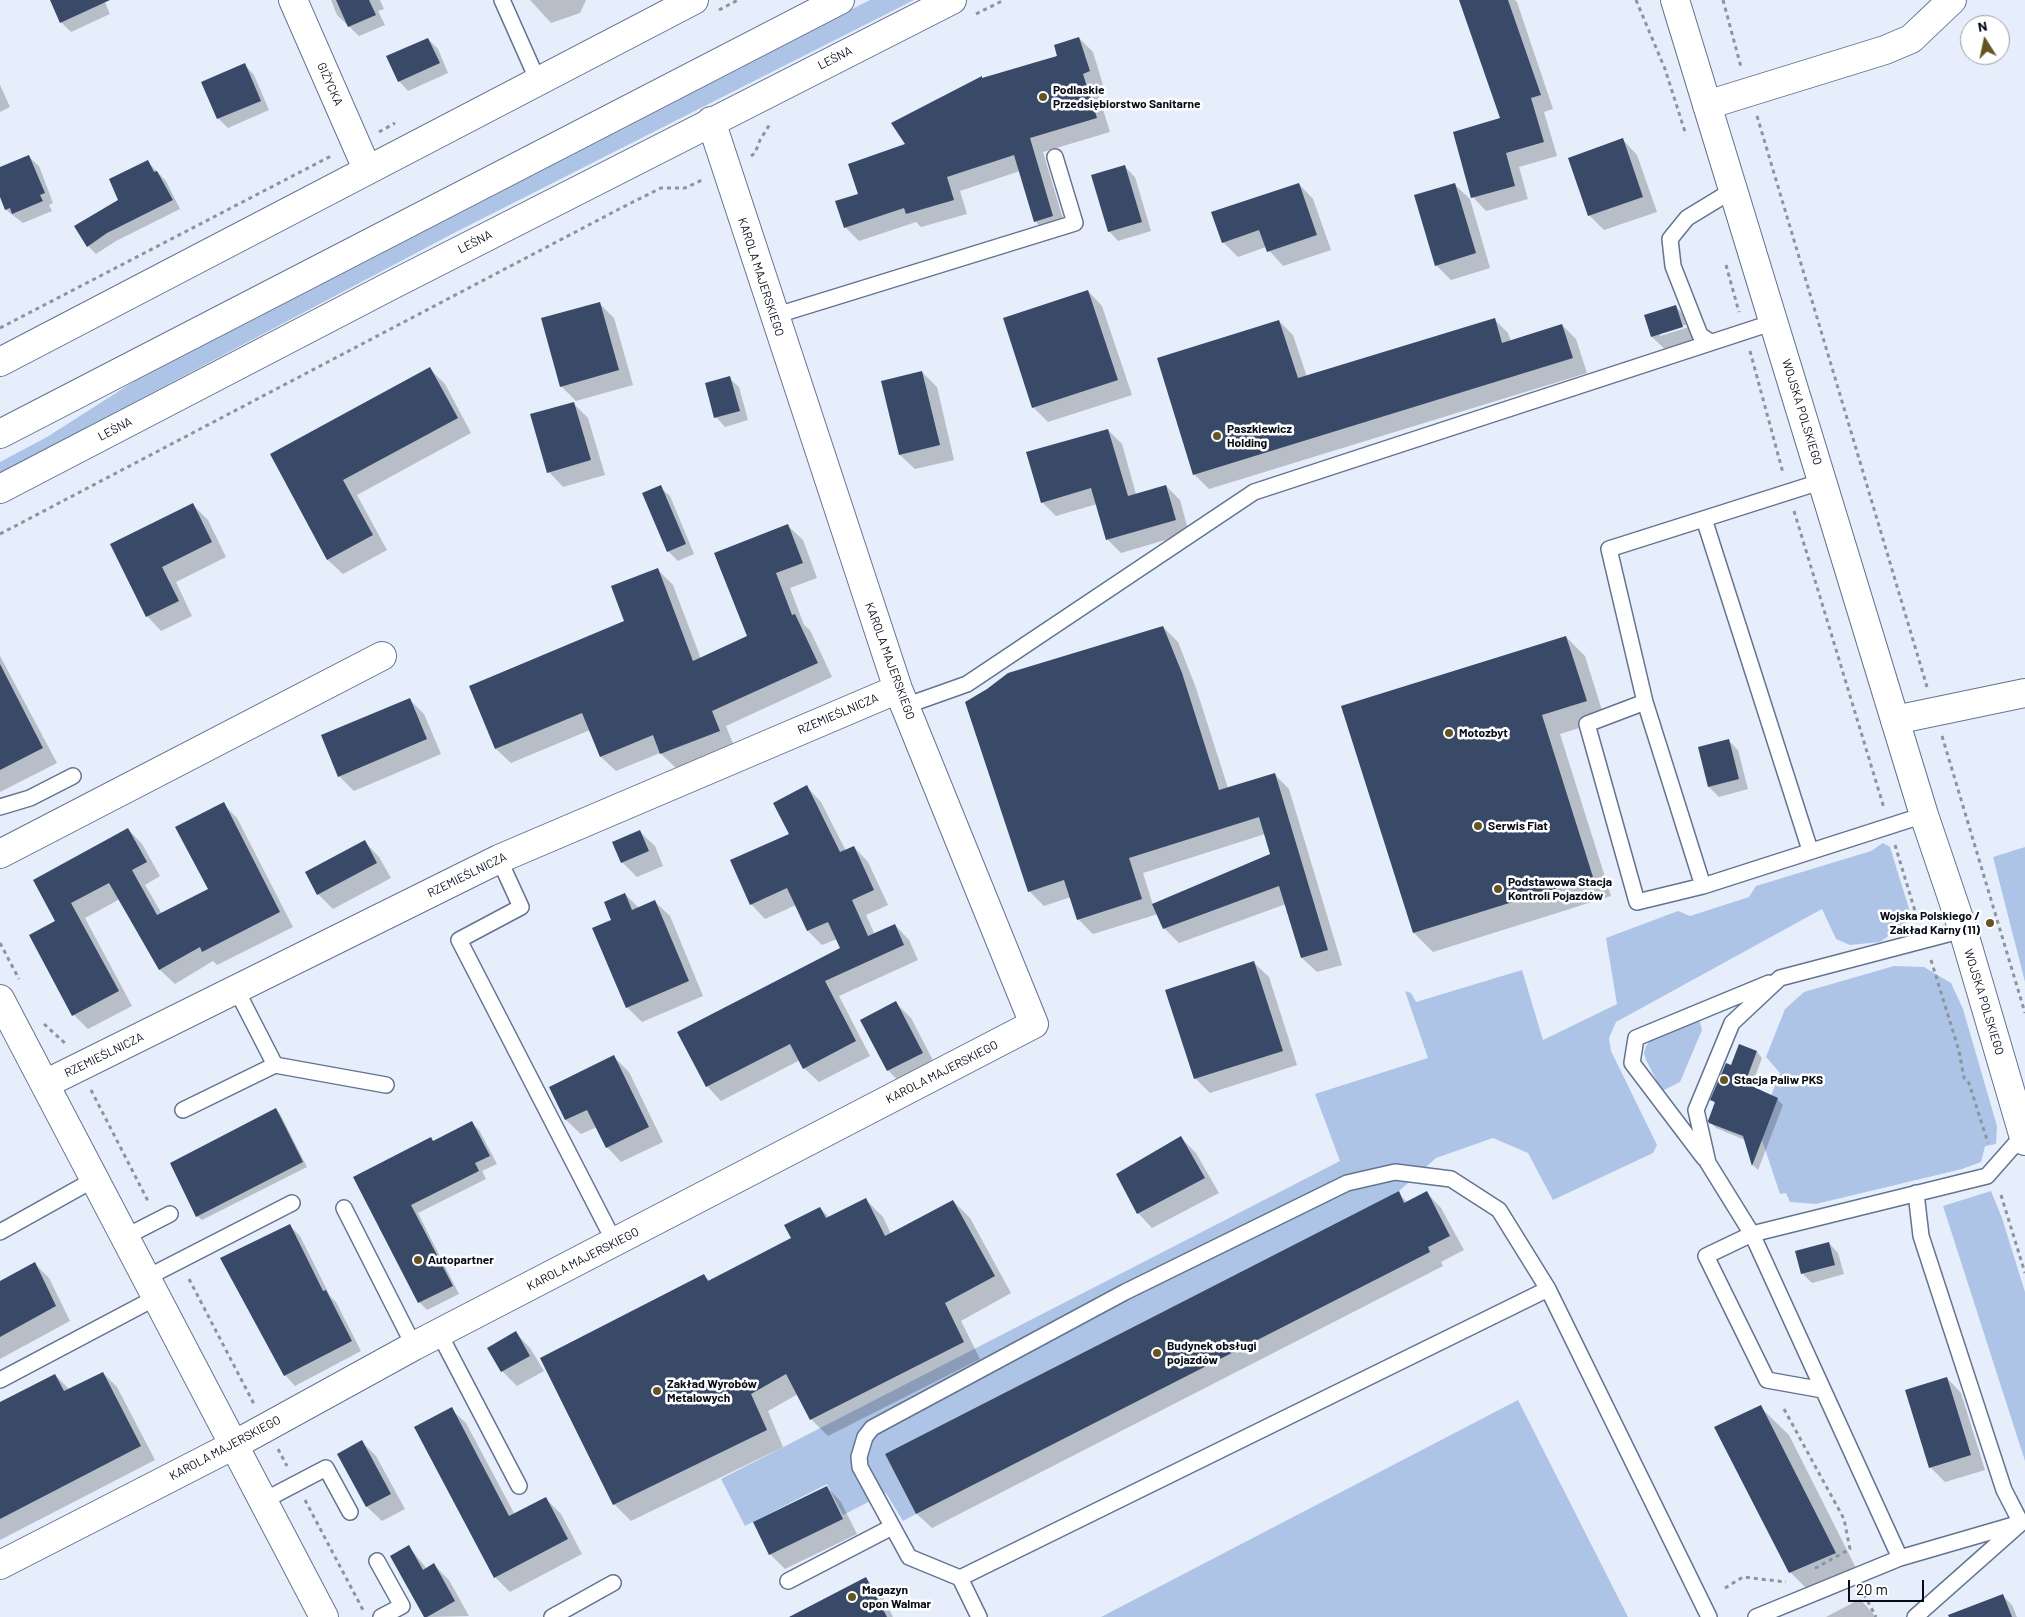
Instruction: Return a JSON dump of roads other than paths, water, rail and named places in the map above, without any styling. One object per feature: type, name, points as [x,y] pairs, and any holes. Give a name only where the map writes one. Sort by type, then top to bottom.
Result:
[{"type":"street","name":"GIŻYCKA","points":[[294,0],[367,169]]},
{"type":"street","points":[[0,362],[694,0]]},
{"type":"street","points":[[0,434],[840,0]]},
{"type":"street","name":"WOJSKA POLSKIEGO","points":[[1675,0],[2024,1136]]},
{"type":"street","points":[[1707,105],[1885,50],[1911,39],[1952,0]]},
{"type":"street","name":"LEŚNA","points":[[0,489],[711,121],[960,9]]},
{"type":"street","name":"KAROLA MAJERSKIEGO","points":[[0,1566],[234,1445],[414,1346],[1034,1024],[902,697],[774,316],[711,121]]},
{"type":"street","points":[[0,854],[382,656]]},
{"type":"street","points":[[1895,720],[2025,693]]},
{"type":"street","name":"RZEMIEŚLNICZA","points":[[45,1084],[499,859],[902,697]]},
{"type":"street","points":[[0,999],[324,1617]]},
{"type":"lane","points":[[502,0],[538,81]]},
{"type":"lane","points":[[774,316],[1075,223],[1055,156]]},
{"type":"lane","points":[[1709,342],[1700,335],[1683,292],[1674,266],[1670,239],[1687,218],[1734,190]]},
{"type":"lane","points":[[902,697],[967,684],[1254,492],[1774,322]]},
{"type":"lane","points":[[1703,886],[1644,702],[1609,549],[1823,481]]},
{"type":"lane","points":[[1704,519],[1810,850]]},
{"type":"lane","points":[[1644,702],[1587,724],[1637,902],[1703,886],[1810,850],[1924,815]]},
{"type":"lane","points":[[0,806],[30,798],[73,776]]},
{"type":"lane","points":[[499,859],[521,907],[459,940],[614,1243]]},
{"type":"lane","points":[[1900,1558],[1752,1234],[1708,1163],[1632,1063],[1636,1038],[1780,978],[1962,930]]},
{"type":"lane","points":[[1708,1163],[1696,1110],[1732,1023],[1780,978]]},
{"type":"lane","points":[[236,989],[275,1064]]},
{"type":"lane","points":[[183,1110],[275,1064],[386,1085]]},
{"type":"lane","points":[[1823,1390],[1766,1380],[1706,1256],[1752,1234],[1987,1176],[2024,1136]]},
{"type":"lane","points":[[979,1617],[960,1578],[909,1557],[860,1467],[861,1446],[872,1428],[1125,1292],[1347,1183],[1395,1172],[1451,1179],[1499,1210],[1548,1289],[1709,1617]]},
{"type":"lane","points":[[0,1232],[95,1179]]},
{"type":"lane","points":[[1916,1193],[1921,1236],[2004,1490],[2023,1521]]},
{"type":"lane","points":[[0,1380],[292,1203]]},
{"type":"lane","points":[[344,1208],[414,1346]]},
{"type":"lane","points":[[125,1237],[170,1214]]},
{"type":"lane","points":[[960,1578],[1548,1289]]},
{"type":"lane","points":[[439,1333],[519,1486]]},
{"type":"lane","points":[[263,1501],[326,1468],[350,1512]]},
{"type":"lane","points":[[1756,1617],[1900,1558],[2023,1521]]},
{"type":"lane","points":[[1915,1617],[2023,1521]]},
{"type":"lane","points":[[788,1581],[892,1526]]},
{"type":"lane","points":[[376,1561],[402,1606],[381,1617]]},
{"type":"lane","points":[[552,1617],[613,1583]]},
{"type":"place","name":"Podlaskie Przedsiębiorstwo Sanitarne","points":[[1043,97]]},
{"type":"place","name":"Paszkiewicz Holding","points":[[1217,436]]},
{"type":"place","name":"Motozbyt","points":[[1449,733]]},
{"type":"place","name":"Serwis Fiat","points":[[1478,826]]},
{"type":"place","name":"Podstawowa Stacja Kontroli Pojazdów","points":[[1498,889]]},
{"type":"place","name":"Wojska Polskiego / Zakład Karny (11)","points":[[1990,923]]},
{"type":"place","name":"Stacja Paliw PKS","points":[[1724,1080]]},
{"type":"place","name":"Autopartner","points":[[418,1260]]},
{"type":"place","name":"Budynek obsługi pojazdów","points":[[1157,1353]]},
{"type":"place","name":"Zakład Wyrobów Metalowych","points":[[657,1391]]},
{"type":"place","name":"Magazyn opon Walmar","points":[[852,1597]]}]
